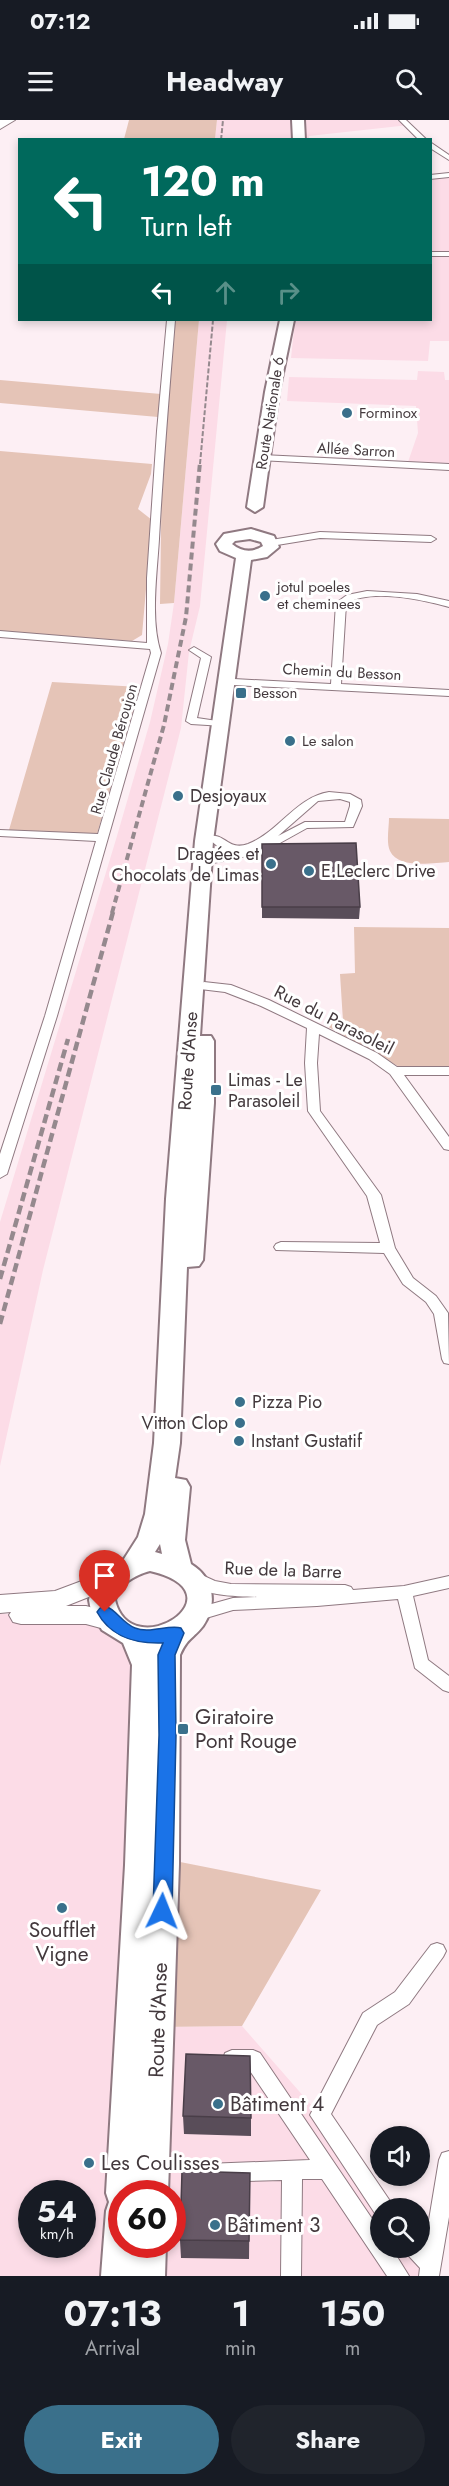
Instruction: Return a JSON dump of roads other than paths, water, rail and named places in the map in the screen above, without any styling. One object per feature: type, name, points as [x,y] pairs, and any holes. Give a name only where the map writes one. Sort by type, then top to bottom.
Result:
[{"type":"highway","points":[[0,125],[9,120]]},
{"type":"main road","points":[[292,120],[292,138]]},
{"type":"main road","points":[[298,120],[299,138]]},
{"type":"main road","points":[[279,351],[280,321]]},
{"type":"main road","name":"Route Nationale 6","points":[[257,537],[260,516],[255,507],[286,321]]},
{"type":"main road","points":[[230,537],[257,537],[268,550],[250,555],[230,551],[224,544],[230,537]]},
{"type":"main road","name":"Route d'Anse","points":[[185,1571],[172,1540],[182,1443],[192,1236],[203,1103],[204,986],[214,838],[234,682],[253,565],[250,555]]},
{"type":"main road","name":"Route d'Anse","points":[[135,1563],[150,1539],[158,1514],[167,1443],[177,1198],[204,841],[220,724],[250,555]]},
{"type":"main road","points":[[0,1614],[86,1615],[122,1629],[162,1637],[186,1624],[201,1595],[185,1571],[165,1562],[135,1563],[121,1570],[111,1579],[105,1589],[103,1601],[105,1612],[122,1629]]},
{"type":"main road","points":[[0,1604],[56,1600],[111,1579]]},
{"type":"main road","name":"Route d'Anse","points":[[152,2180],[164,1864],[166,1655],[186,1624]]},
{"type":"main road","name":"Route d'Anse","points":[[122,1629],[146,1665],[140,1864],[123,2180]]},
{"type":"main road","points":[[118,2276],[119,2258]]},
{"type":"main road","points":[[148,2276],[149,2258]]},
{"type":"street","points":[[402,120],[422,138]]},
{"type":"street","points":[[432,145],[449,158]]},
{"type":"street","points":[[432,177],[449,175]]},
{"type":"street","points":[[432,254],[449,254]]},
{"type":"street","name":"Rue Claude Béroujon","points":[[0,1174],[38,1058],[104,838],[156,653],[151,638],[154,556],[161,431],[171,321]]},
{"type":"street","name":"Allée Sarron","points":[[262,458],[449,467]]},
{"type":"street","points":[[257,537],[320,535],[431,539]]},
{"type":"street","points":[[336,687],[341,603],[358,595],[403,596],[438,600],[449,604]]},
{"type":"street","points":[[0,634],[153,646]]},
{"type":"street","points":[[194,650],[206,657],[191,721],[220,724]]},
{"type":"street","name":"Chemin du Besson","points":[[234,682],[449,693]]},
{"type":"street","points":[[213,860],[258,851],[305,825],[349,825],[356,806],[355,800],[342,795],[321,796],[314,799],[280,830],[242,849],[231,849],[220,845],[214,838]]},
{"type":"street","points":[[0,833],[104,838]]},
{"type":"street","name":"Rue du Parasoleil","points":[[204,986],[227,988],[313,1026],[373,1056],[394,1071],[449,1146]]},
{"type":"street","points":[[313,1026],[310,1063],[314,1111],[374,1195],[388,1248],[408,1281],[431,1299],[441,1313],[449,1359]]},
{"type":"street","points":[[394,1071],[449,1071]]},
{"type":"street","points":[[281,1247],[388,1248]]},
{"type":"street","name":"Rue de la Barre","points":[[185,1571],[212,1587],[231,1590],[326,1590],[377,1594]]},
{"type":"street","name":"Rue de la Barre","points":[[186,1624],[233,1604],[318,1600],[404,1592],[449,1582]]},
{"type":"street","points":[[404,1592],[421,1663],[449,1685]]},
{"type":"street","points":[[376,2198],[320,2115],[370,2019],[402,1998],[437,1951]]},
{"type":"street","points":[[211,2058],[253,2059],[399,2276]]},
{"type":"street","points":[[430,2270],[449,2160]]},
{"type":"street","points":[[207,2173],[327,2169]]},
{"type":"street","points":[[291,2276],[292,2170]]},
{"type":"railway","points":[[221,138],[223,120]]},
{"type":"railway","points":[[200,464],[213,321]]},
{"type":"railway","points":[[112,913],[164,725],[186,617],[200,462]]},
{"type":"railway","points":[[0,1324],[113,912]]},
{"type":"railway","points":[[0,1279],[68,1039]]},
{"type":"place","name":"Forminox","points":[[347,413]]},
{"type":"place","name":"jotul poeles et cheminees","points":[[265,596]]},
{"type":"place","name":"Besson","points":[[241,693]]},
{"type":"place","name":"Le salon","points":[[290,741]]},
{"type":"place","name":"Desjoyaux","points":[[178,796]]},
{"type":"place","name":"Dragées et Chocolats de Limas","points":[[271,864]]},
{"type":"place","name":"E.Leclerc Drive","points":[[309,871]]},
{"type":"place","name":"Limas - Le Parasoleil","points":[[216,1090]]},
{"type":"place","name":"Pizza Pio","points":[[240,1402]]},
{"type":"place","name":"Vitton Clop","points":[[240,1423]]},
{"type":"place","name":"Instant Gustatif","points":[[239,1441]]},
{"type":"place","name":"Giratoire Pont Rouge","points":[[183,1729]]},
{"type":"place","name":"Soufflet Vigne","points":[[62,1908]]},
{"type":"place","name":"Bâtiment 4","points":[[218,2104]]},
{"type":"place","name":"Les Coulisses","points":[[89,2163]]},
{"type":"place","name":"Bâtiment 3","points":[[215,2225]]}]
